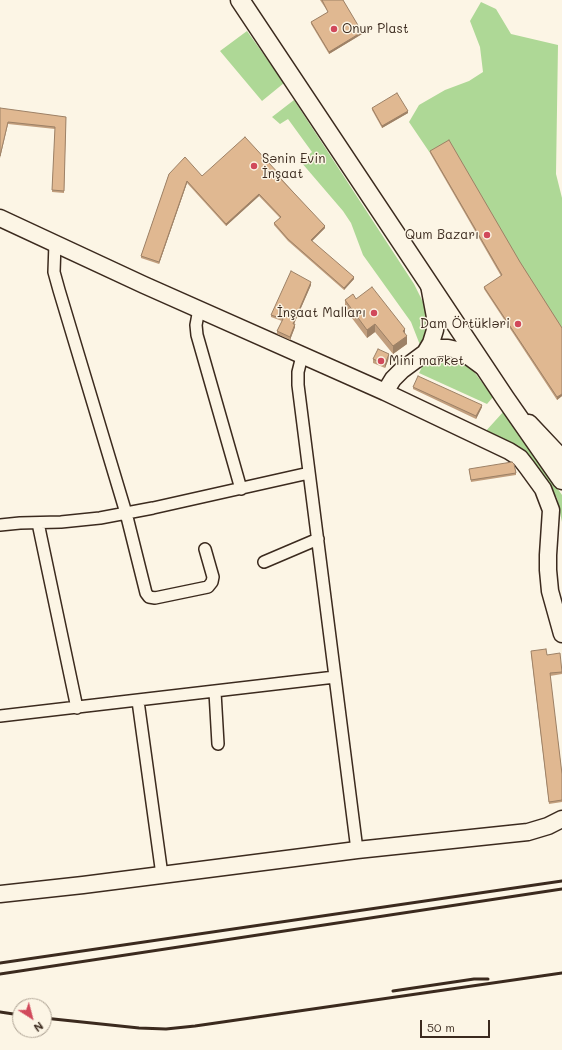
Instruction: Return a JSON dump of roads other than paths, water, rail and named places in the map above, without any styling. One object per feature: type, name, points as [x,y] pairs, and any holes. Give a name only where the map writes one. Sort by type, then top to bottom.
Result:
[{"type":"main road","points":[[240,0],[505,398],[562,480]]},
{"type":"main road","points":[[0,218],[144,285],[385,392],[509,451],[520,458],[543,490],[551,510],[548,570],[550,590],[562,634]]},
{"type":"main road","points":[[425,353],[431,343],[435,330],[435,317],[428,283]]},
{"type":"main road","points":[[385,392],[402,370],[425,353],[437,348],[457,350],[486,369]]},
{"type":"main road","points":[[505,398],[562,458]]},
{"type":"main road","points":[[0,894],[357,850],[528,832],[548,826],[562,819]]},
{"type":"street","points":[[55,243],[54,272],[126,513],[146,593],[149,597],[155,598],[208,587],[212,582],[213,577],[205,549]]},
{"type":"street","points":[[199,309],[196,325],[197,335],[241,489]]},
{"type":"street","points":[[302,356],[298,372],[298,385],[357,850]]},
{"type":"street","points":[[0,524],[100,518],[241,489],[309,473]]},
{"type":"street","points":[[38,522],[77,708]]},
{"type":"street","points":[[264,562],[318,539]]},
{"type":"street","points":[[0,716],[335,677]]},
{"type":"street","points":[[215,692],[218,744]]},
{"type":"street","points":[[138,701],[162,875]]},
{"type":"railway","points":[[0,963],[562,881]]},
{"type":"railway","points":[[0,974],[562,889]]},
{"type":"railway","points":[[52,1019],[139,1028],[166,1029],[562,973]]},
{"type":"railway","points":[[393,991],[474,979],[488,979]]},
{"type":"railway","points":[[0,1012],[12,1014]]},
{"type":"place","name":"Onur Plast","points":[[334,29]]},
{"type":"place","name":"Sənin Evin İnşaat","points":[[254,166]]},
{"type":"place","name":"Qum Bazarı","points":[[487,235]]},
{"type":"place","name":"İnşaat Malları","points":[[374,313]]},
{"type":"place","name":"Dam Örtükləri","points":[[518,324]]},
{"type":"place","name":"Mini market","points":[[381,361]]}]
